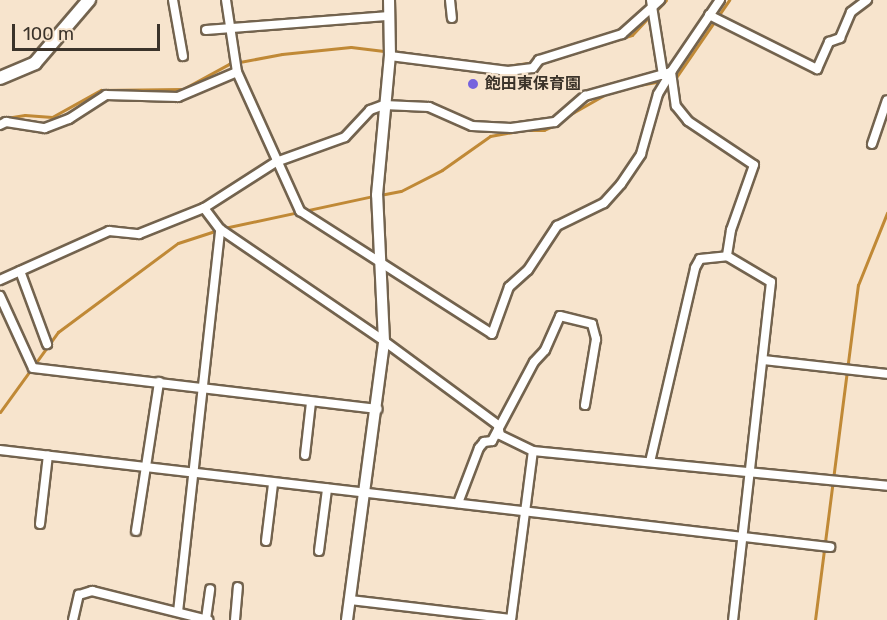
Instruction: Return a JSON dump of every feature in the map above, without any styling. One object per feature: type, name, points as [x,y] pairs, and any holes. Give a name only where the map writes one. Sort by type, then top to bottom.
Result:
[{"type":"main road","points":[[0,78],[34,63],[89,0]]},
{"type":"street","points":[[173,0],[183,56]]},
{"type":"street","points":[[226,0],[237,72],[300,211],[492,334],[509,287],[528,270],[557,226],[604,203],[621,184],[641,154],[658,94],[667,74],[720,0]]},
{"type":"street","points":[[347,620],[378,408],[384,341],[377,179],[390,56],[389,0]]},
{"type":"street","points":[[450,0],[452,18]]},
{"type":"street","points":[[390,56],[508,71],[533,68],[539,60],[622,34],[651,4],[660,0]]},
{"type":"street","points":[[709,15],[817,69],[829,42],[840,38],[851,12],[867,0]]},
{"type":"street","points":[[651,4],[676,106],[688,121],[754,165],[726,244],[727,256]]},
{"type":"street","points":[[206,30],[389,16]]},
{"type":"street","points":[[0,125],[6,122],[45,128],[69,119],[106,95],[178,97],[192,94],[237,72]]},
{"type":"street","points":[[0,280],[109,231],[139,234],[204,208],[276,162],[345,137],[369,110],[384,105],[429,106],[472,126],[510,128],[555,122],[585,96],[667,74]]},
{"type":"street","points":[[873,144],[887,100]]},
{"type":"street","points":[[204,208],[220,230],[384,341],[498,425],[500,435],[533,451],[887,486]]},
{"type":"street","points":[[178,612],[195,475],[220,230]]},
{"type":"street","points":[[650,462],[695,268],[700,259],[727,256],[771,282],[733,620]]},
{"type":"street","points":[[20,271],[47,344]]},
{"type":"street","points":[[0,296],[33,368],[378,408]]},
{"type":"street","points":[[458,503],[479,447],[484,442],[492,441],[498,425],[534,362],[545,350],[560,316],[592,324],[596,339],[585,405]]},
{"type":"street","points":[[763,360],[887,374]]},
{"type":"street","points":[[136,531],[159,382]]},
{"type":"street","points":[[305,455],[311,402]]},
{"type":"street","points":[[0,450],[195,475],[458,503],[830,547]]},
{"type":"street","points":[[350,600],[511,619],[533,451]]},
{"type":"street","points":[[40,524],[48,455]]},
{"type":"street","points":[[266,541],[273,484]]},
{"type":"street","points":[[319,551],[327,489]]},
{"type":"street","points":[[236,620],[238,587]]},
{"type":"street","points":[[73,620],[79,595],[92,591],[207,620],[210,589]]},
{"type":"waterway","points":[[655,12],[666,0]]},
{"type":"waterway","points":[[675,79],[729,0]]},
{"type":"waterway","points":[[541,63],[632,35],[650,16]]},
{"type":"waterway","points":[[0,119],[25,115],[52,117],[101,90],[183,89],[229,64],[282,54],[351,47],[386,51]]},
{"type":"waterway","points":[[393,51],[466,62]]},
{"type":"waterway","points":[[499,67],[534,62]]},
{"type":"waterway","points":[[639,85],[662,81]]},
{"type":"waterway","points":[[569,115],[604,95]]},
{"type":"waterway","points":[[522,130],[544,130],[553,126]]},
{"type":"waterway","points":[[380,195],[401,191],[442,170],[490,136],[512,132]]},
{"type":"waterway","points":[[224,228],[373,196]]},
{"type":"waterway","points":[[815,620],[858,285],[887,213]]},
{"type":"waterway","points":[[0,412],[58,332],[178,243],[218,230]]},
{"type":"place","name":"飽田東保育園","points":[[473,84]]}]
